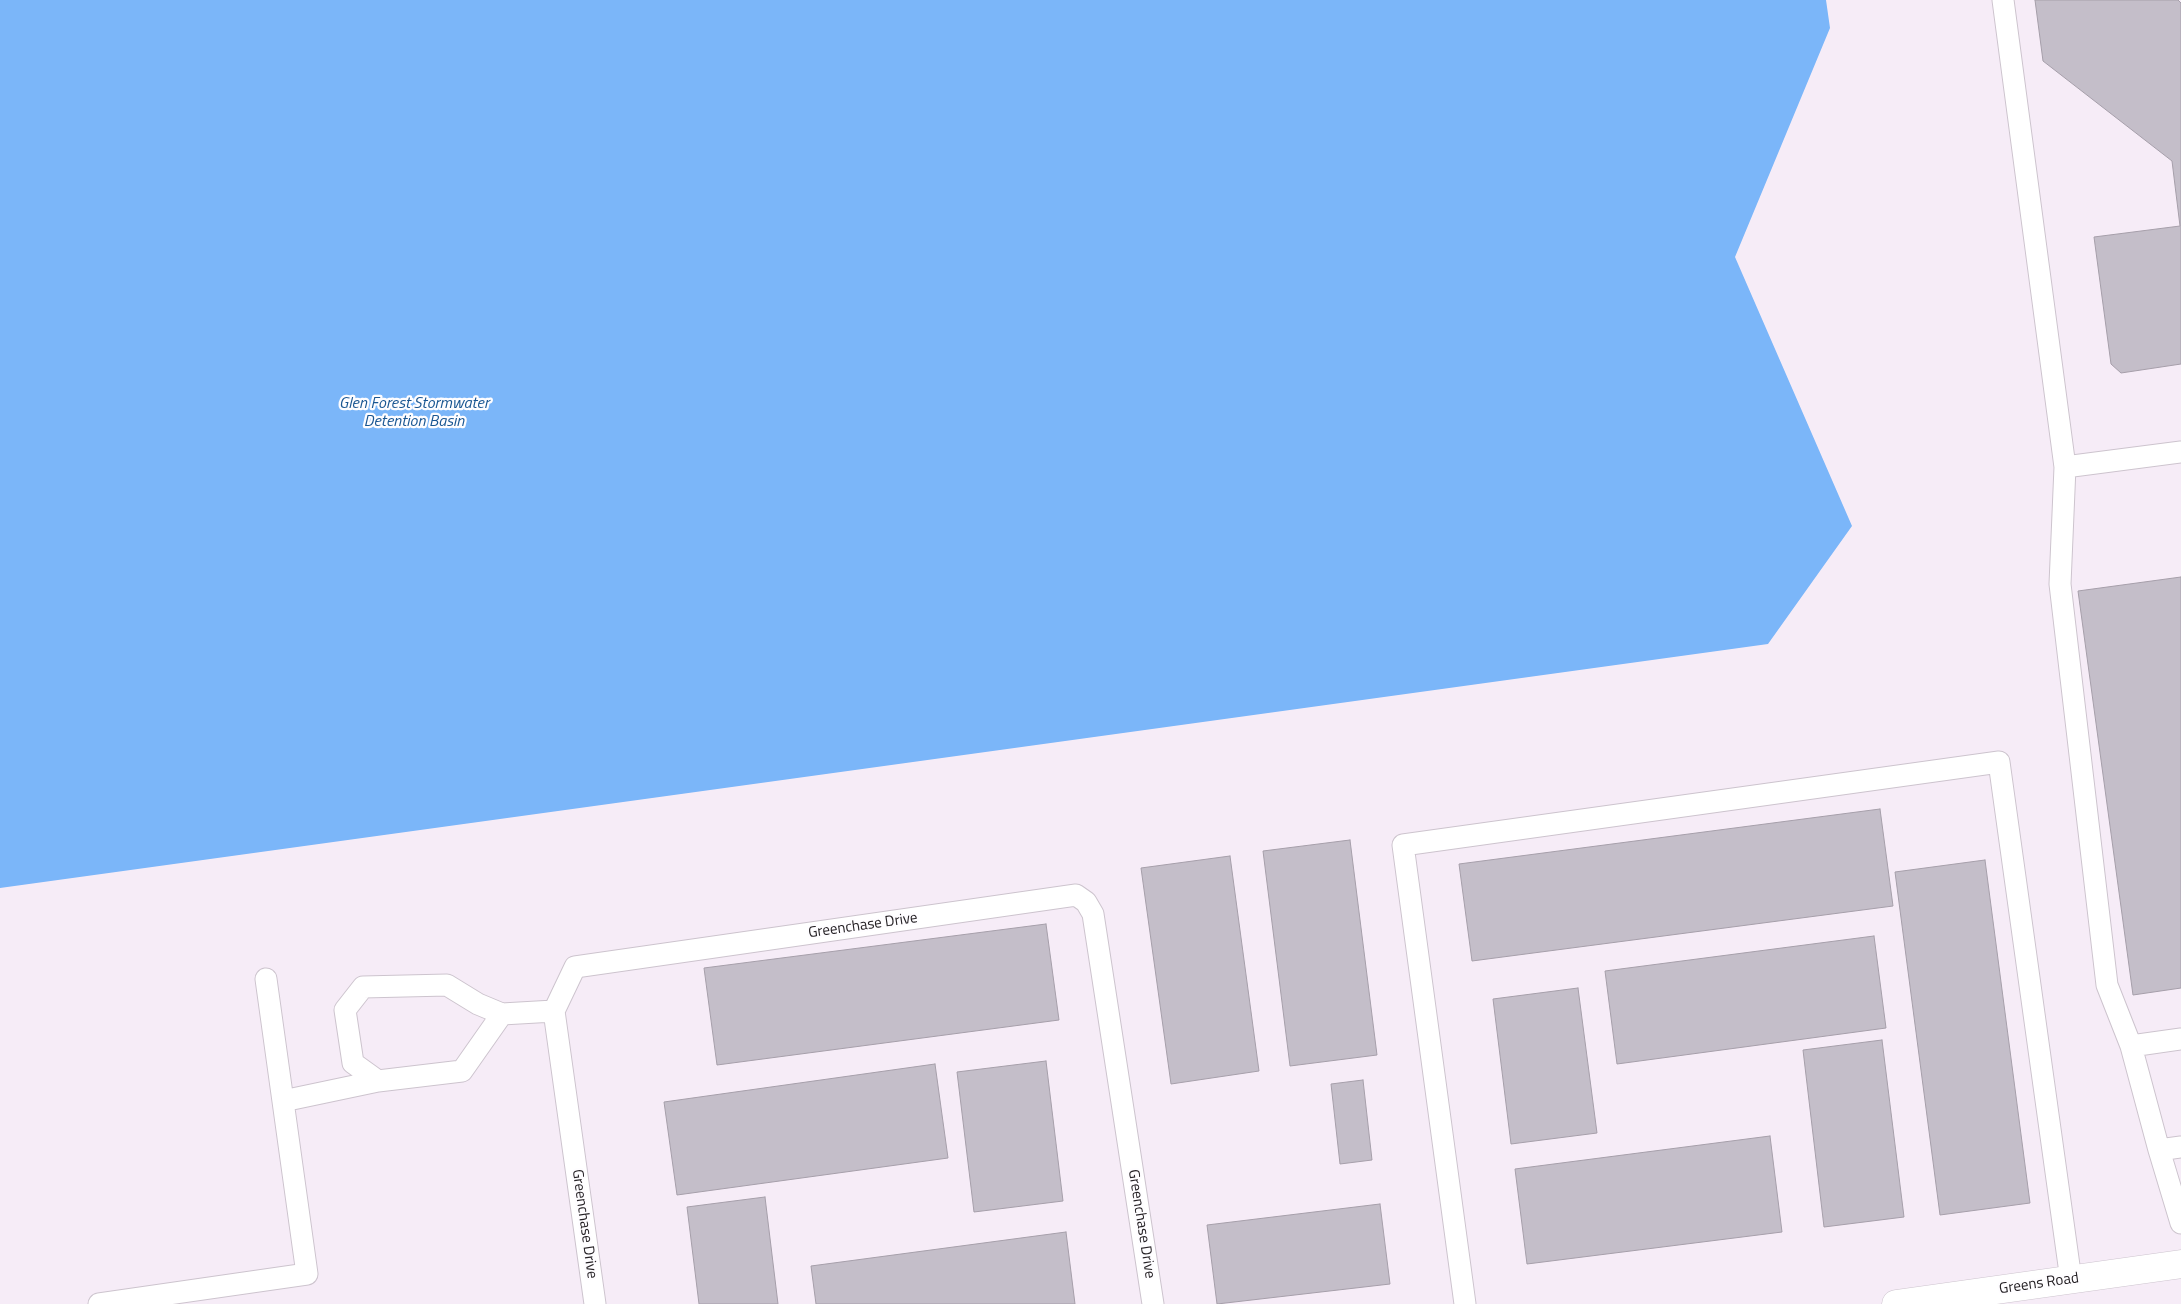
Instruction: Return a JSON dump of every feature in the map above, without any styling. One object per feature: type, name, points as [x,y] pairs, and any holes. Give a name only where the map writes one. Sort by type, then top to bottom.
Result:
[{"type":"main road","name":"Greens Road","points":[[1896,1304],[2181,1264]]},
{"type":"lane","points":[[2003,0],[2065,467],[2060,584],[2107,985],[2132,1046],[2159,1150],[2181,1223]]},
{"type":"lane","points":[[2065,467],[2181,452]]},
{"type":"lane","points":[[1465,1304],[1403,845],[1999,762],[2071,1280]]},
{"type":"lane","name":"Greenchase Drive","points":[[595,1304],[554,1011],[575,967],[1076,895],[1086,902],[1094,914],[1153,1304]]},
{"type":"lane","points":[[99,1304],[308,1274],[266,979]]},
{"type":"lane","points":[[378,1081],[353,1063],[345,1010],[363,987],[447,985],[478,1004],[502,1014],[554,1011]]},
{"type":"lane","points":[[283,1101],[378,1081],[462,1071],[502,1014]]},
{"type":"lane","points":[[2132,1046],[2181,1039]]},
{"type":"lane","points":[[2159,1150],[2181,1147]]},
{"type":"water","name":"Glen Forest Stormwater Detention Basin","points":[[0,0],[1826,0],[1830,28],[1735,257],[1852,526],[1768,644],[0,888]]},
{"type":"building","points":[[2035,0],[2178,0],[2181,3],[2181,364],[2121,373],[2111,364],[2094,237],[2180,226],[2172,161],[2043,61]]},
{"type":"building","points":[[2181,577],[2181,988],[2133,995],[2078,591]]},
{"type":"building","points":[[1880,809],[1893,906],[1472,961],[1459,864]]},
{"type":"building","points":[[1350,840],[1377,1055],[1290,1066],[1263,851]]},
{"type":"building","points":[[1230,856],[1259,1071],[1171,1084],[1141,868]]},
{"type":"building","points":[[1985,860],[2030,1203],[1940,1215],[1895,872]]},
{"type":"building","points":[[1046,924],[1059,1020],[717,1065],[704,968]]},
{"type":"building","points":[[1874,936],[1886,1028],[1617,1064],[1605,971]]},
{"type":"building","points":[[1578,988],[1597,1133],[1511,1144],[1493,999]]},
{"type":"building","points":[[1882,1040],[1904,1217],[1824,1227],[1803,1050]]},
{"type":"building","points":[[1046,1061],[1063,1201],[974,1212],[957,1072]]},
{"type":"building","points":[[935,1064],[948,1158],[677,1195],[664,1102]]},
{"type":"building","points":[[1363,1080],[1372,1160],[1340,1164],[1331,1084]]},
{"type":"building","points":[[1770,1136],[1782,1232],[1527,1264],[1515,1169]]},
{"type":"building","points":[[765,1197],[778,1304],[699,1304],[687,1207]]},
{"type":"building","points":[[1380,1204],[1390,1284],[1217,1304],[1207,1225]]},
{"type":"building","points":[[1066,1232],[1075,1304],[816,1304],[811,1266]]}]
